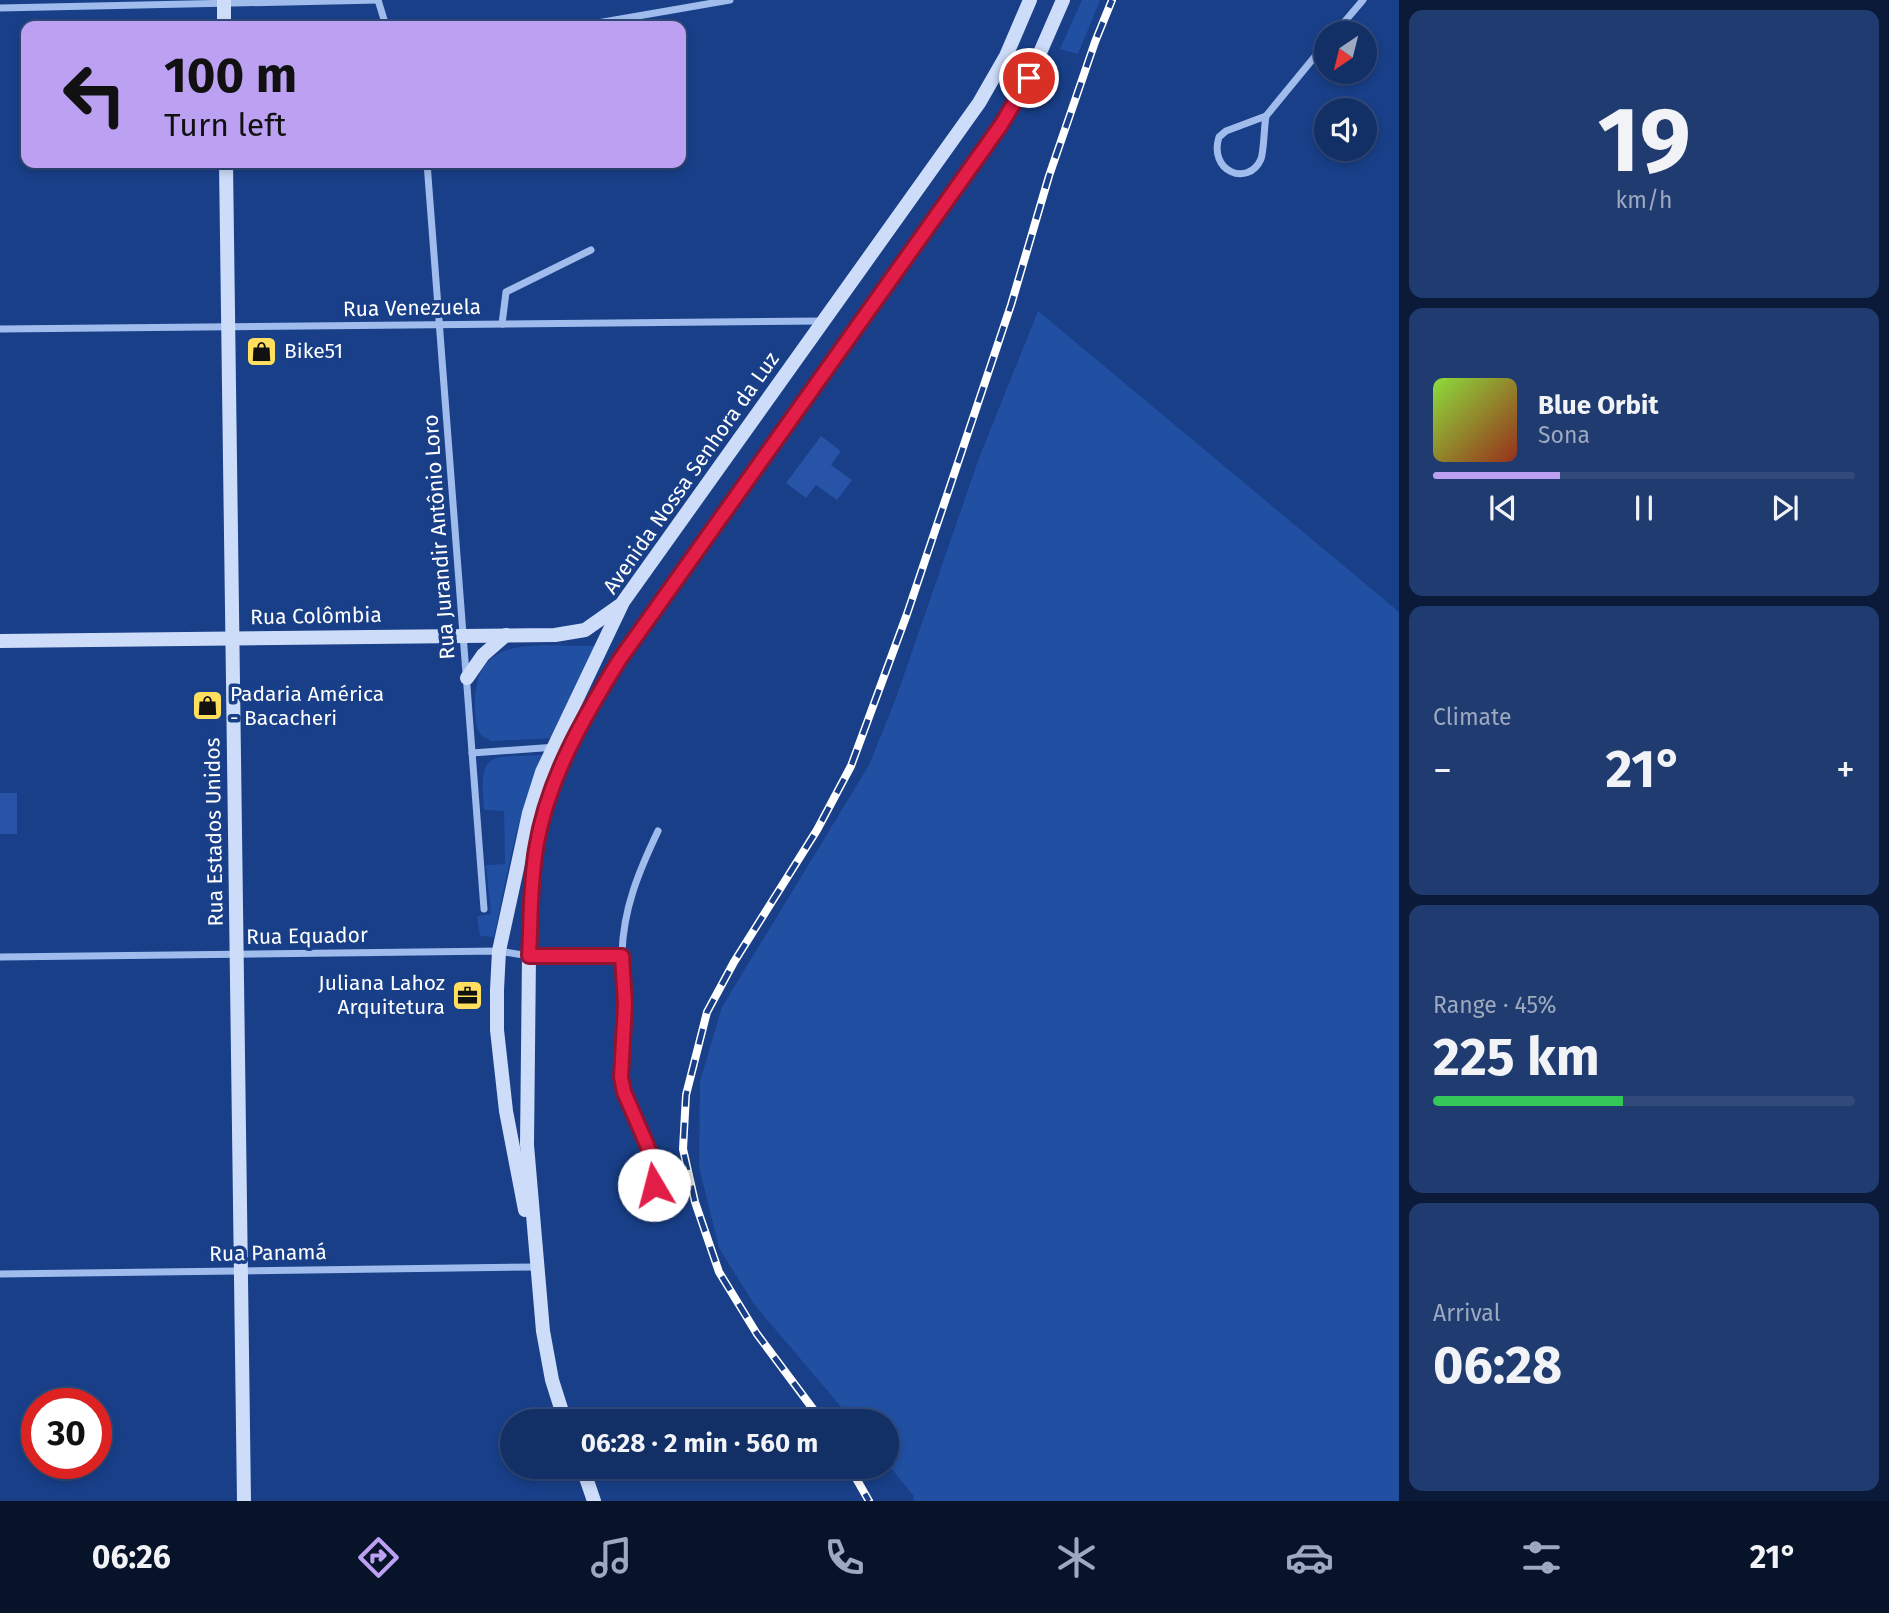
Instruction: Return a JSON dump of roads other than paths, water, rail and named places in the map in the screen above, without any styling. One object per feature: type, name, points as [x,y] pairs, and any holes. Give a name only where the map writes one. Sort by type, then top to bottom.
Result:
[{"type":"main road","name":"Avenida Nossa Senhora da Luz","points":[[537,1267],[511,1145],[500,1069],[497,1003],[499,951],[529,813],[553,747],[623,602],[979,103],[1006,55],[1030,0]]},
{"type":"main road","name":"Avenida Nossa Senhora da Luz","points":[[562,1409],[547,1358],[527,1134],[533,868],[550,791],[570,746],[620,659],[1001,125],[1029,78],[1063,0]]},
{"type":"main road","points":[[224,2],[225,21]]},
{"type":"main road","name":"Rua Estados Unidos","points":[[226,168],[244,1501]]},
{"type":"main road","name":"Rua Colômbia","points":[[0,641],[555,635],[585,630],[623,602]]},
{"type":"main road","points":[[467,678],[482,654],[506,635]]},
{"type":"main road","points":[[586,1479],[594,1501]]},
{"type":"street","points":[[0,8],[378,0],[384,21]]},
{"type":"street","points":[[609,21],[730,0]]},
{"type":"street","points":[[1345,21],[1363,0]]},
{"type":"street","points":[[1266,116],[1262,152],[1257,164],[1238,174],[1220,164],[1216,156],[1219,137],[1226,131],[1266,116],[1314,58]]},
{"type":"street","name":"Rua Jurandir Antônio Loro","points":[[427,168],[484,909]]},
{"type":"street","points":[[502,324],[506,292],[591,250]]},
{"type":"street","name":"Rua Venezuela","points":[[0,329],[825,321]]},
{"type":"street","points":[[472,752],[570,746]]},
{"type":"street","points":[[654,1185],[652,1161],[624,1092],[621,1077],[625,1004],[622,956],[626,912],[634,886],[658,831]]},
{"type":"street","name":"Rua Equador","points":[[0,957],[499,951],[529,956],[622,956]]},
{"type":"street","name":"Rua Panamá","points":[[0,1274],[537,1267]]},
{"type":"railway","points":[[813,1409],[757,1334],[719,1272],[695,1202],[683,1149],[686,1095],[707,1012],[734,962],[817,830],[851,766],[907,614],[1011,305],[1049,176],[1112,0]]},
{"type":"railway","points":[[856,1479],[869,1501]]},
{"type":"place","name":"Bike51","points":[[261,351]]},
{"type":"place","name":"Padaria América - Bacacheri","points":[[207,706]]},
{"type":"place","name":"Juliana Lahoz Arquitetura","points":[[468,995]]}]
